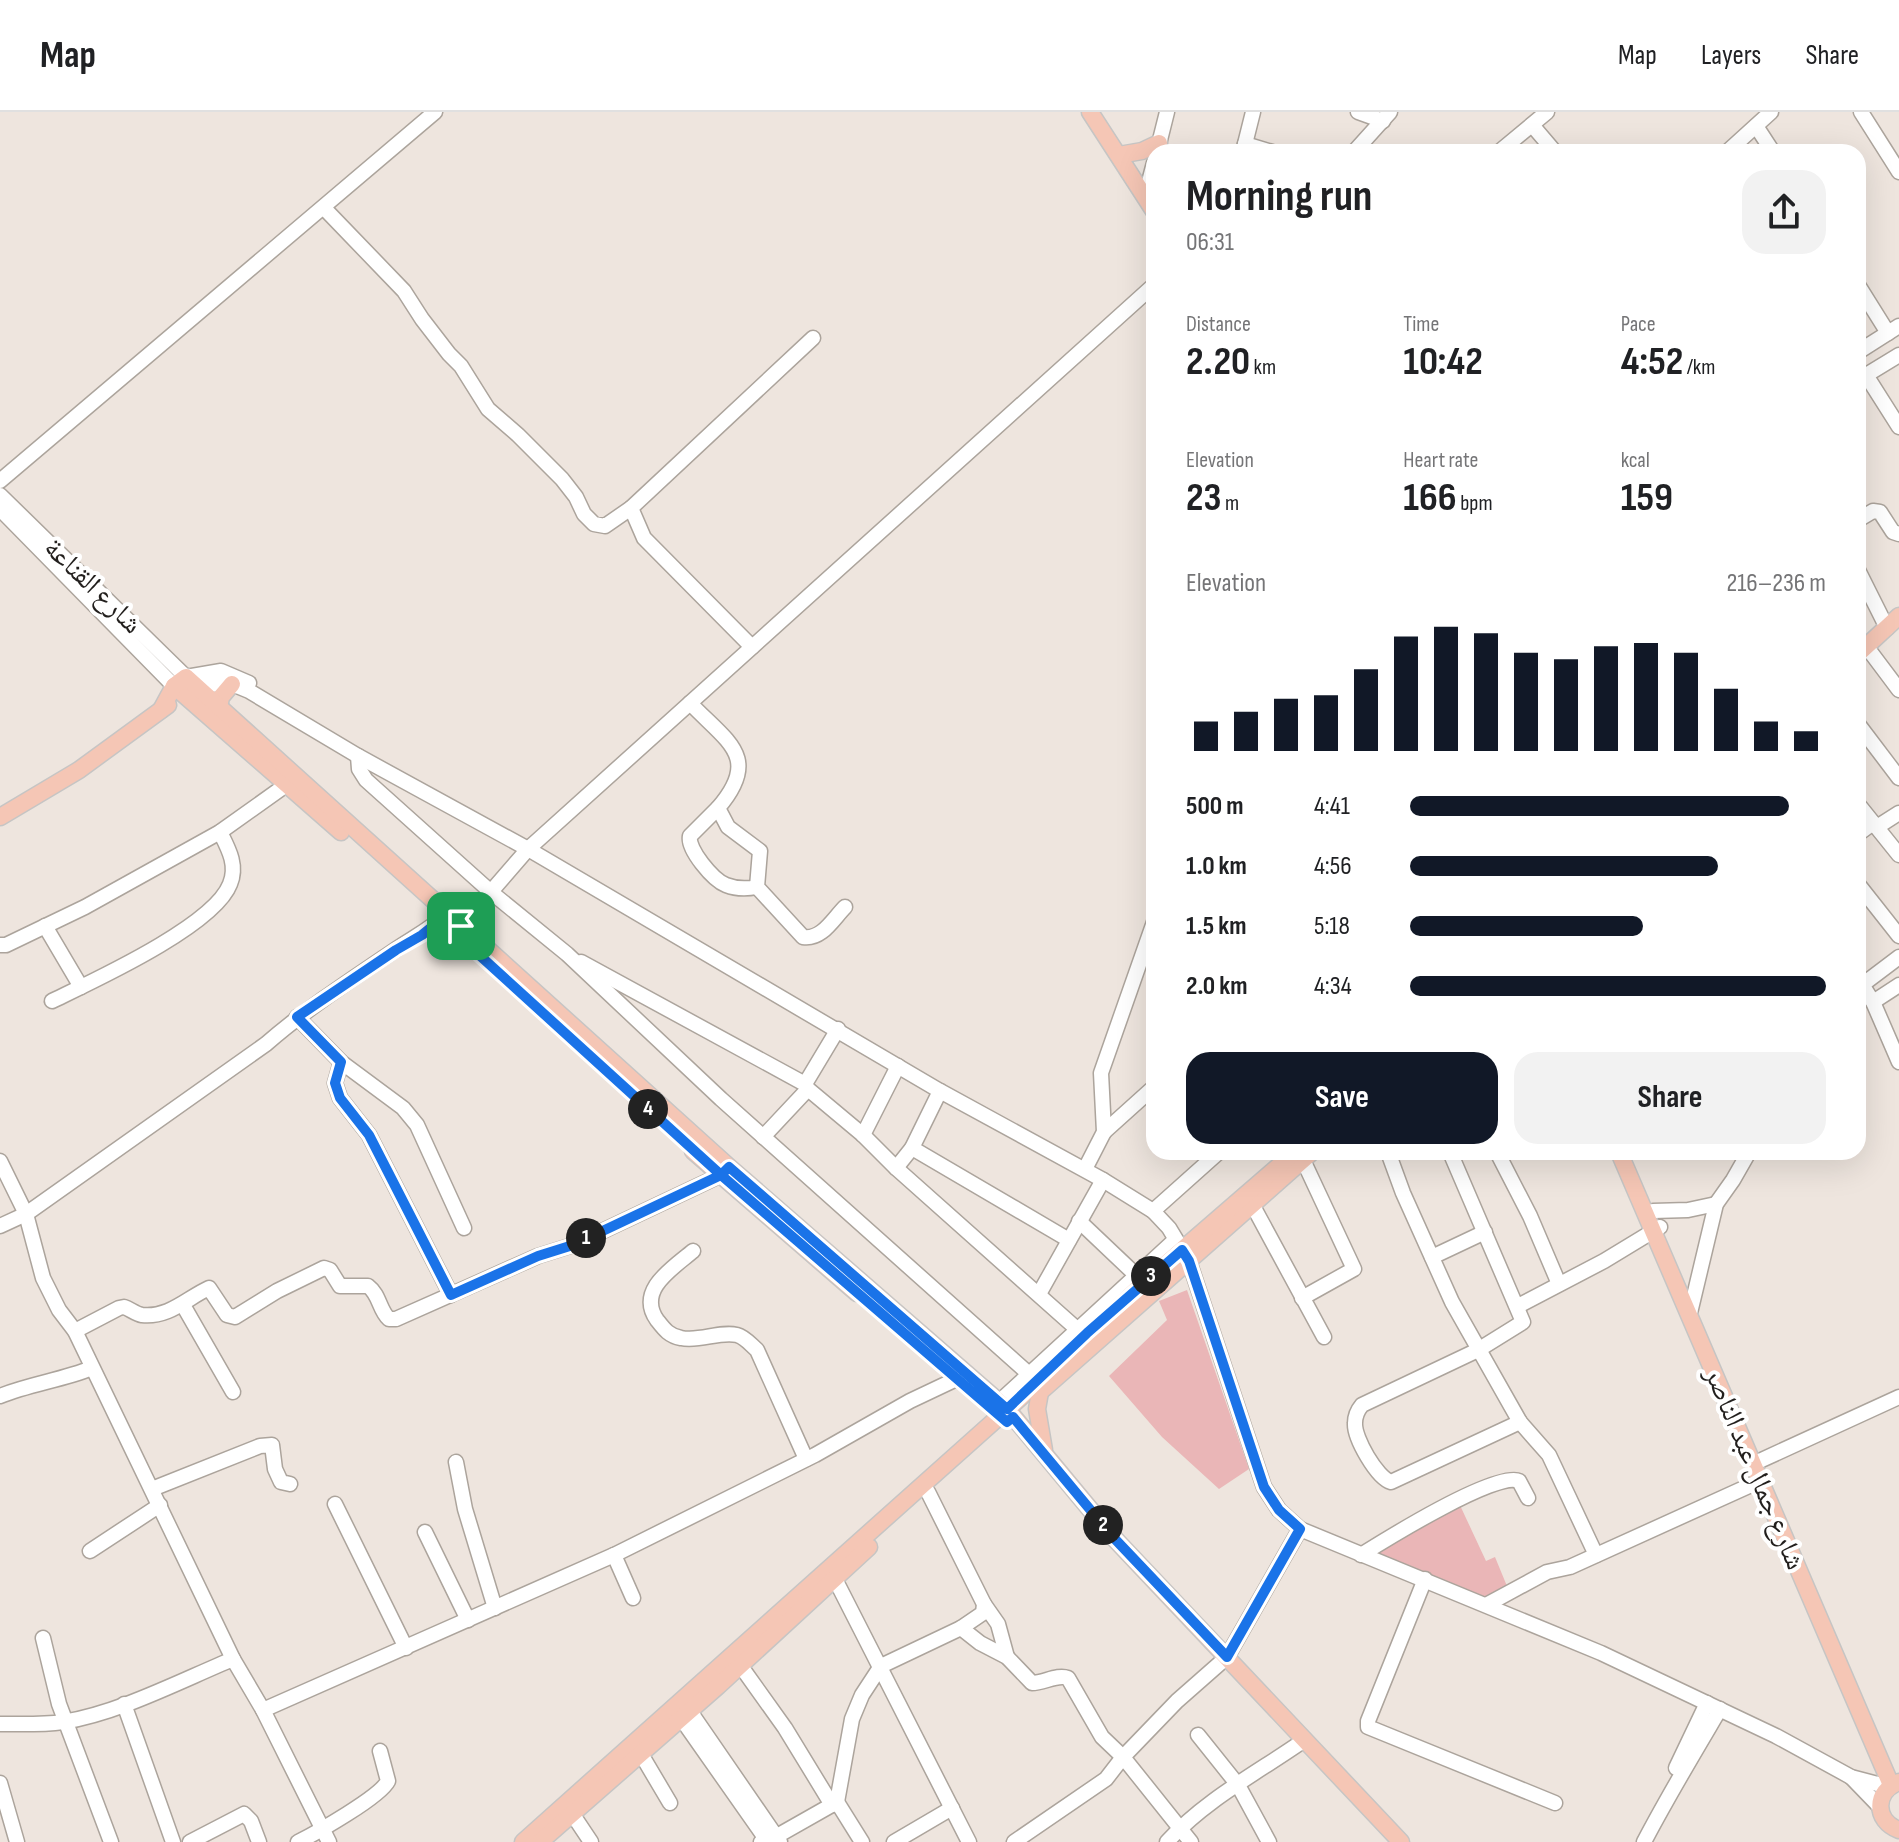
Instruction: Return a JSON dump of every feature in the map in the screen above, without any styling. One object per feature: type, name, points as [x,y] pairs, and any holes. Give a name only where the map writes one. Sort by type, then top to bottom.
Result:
[{"type":"main road","points":[[1090,112],[1146,199]]},
{"type":"main road","points":[[1119,155],[1146,150]]},
{"type":"main road","points":[[1866,646],[1893,622]]},
{"type":"main road","points":[[219,708],[221,697],[232,684]]},
{"type":"main road","points":[[184,685],[219,708],[725,1171],[1005,1413],[1388,1842]]},
{"type":"main road","points":[[0,817],[79,770],[161,710],[184,685]]},
{"type":"main road","points":[[184,685],[286,785],[445,917]]},
{"type":"main road","points":[[540,1842],[568,1807],[681,1709],[1108,1315],[1182,1250],[1297,1160]]},
{"type":"main road","points":[[523,1842],[641,1754],[681,1709],[740,1665],[835,1579],[928,1492],[1005,1413],[1040,1392],[1182,1250],[1253,1206],[1298,1160]]},
{"type":"main road","name":"شارع جمال عبد الناصر","points":[[1623,1160],[1658,1229],[1759,1461],[1894,1783]]},
{"type":"main road","name":"شارع جمال عبد الناصر","points":[[1631,1160],[1658,1229]]},
{"type":"main road","points":[[1040,1392],[1037,1409],[1045,1456]]},
{"type":"main road","points":[[1005,1413],[1111,1546],[1401,1842]]},
{"type":"main road","name":"شارع جمال عبد الناصر","points":[[1759,1461],[1762,1480],[1894,1783]]},
{"type":"main road","points":[[1894,1783],[1882,1795],[1879,1806],[1885,1821],[1899,1830]]},
{"type":"street","points":[[0,481],[435,112]]},
{"type":"street","points":[[1159,144],[1167,112]]},
{"type":"street","points":[[1245,144],[1253,112]]},
{"type":"street","points":[[1358,112],[1387,117]]},
{"type":"street","points":[[1509,144],[1547,112]]},
{"type":"street","points":[[1736,144],[1770,112]]},
{"type":"street","points":[[1861,112],[1899,172]]},
{"type":"street","points":[[1362,144],[1387,117]]},
{"type":"street","points":[[1532,125],[1548,144]]},
{"type":"street","points":[[1756,126],[1768,144]]},
{"type":"street","points":[[324,208],[393,277],[461,366],[488,409],[562,479],[594,524],[605,526],[631,508],[813,338]]},
{"type":"street","points":[[458,929],[528,849],[1146,292]]},
{"type":"street","points":[[1866,295],[1893,329],[1866,347]]},
{"type":"street","points":[[1866,375],[1899,355]]},
{"type":"street","points":[[1866,382],[1899,427]]},
{"type":"street","name":"شارع القناعة","points":[[0,495],[184,685]]},
{"type":"street","points":[[631,508],[644,538],[752,647]]},
{"type":"street","points":[[1866,515],[1873,511],[1880,512],[1893,532],[1899,534]]},
{"type":"street","name":"شارع القناعة","points":[[3,515],[184,685]]},
{"type":"street","points":[[1866,582],[1893,622]]},
{"type":"street","points":[[1866,654],[1899,690]]},
{"type":"street","points":[[184,685],[221,671],[232,674],[257,688],[293,717]]},
{"type":"street","points":[[184,685],[232,684],[293,717],[528,849],[940,1091],[1085,1169],[1153,1211],[1182,1250],[1264,1487],[1279,1510],[1300,1529],[1488,1604],[1713,1706],[1851,1777],[1879,1806]]},
{"type":"street","points":[[690,703],[738,757],[740,774],[718,808],[690,836],[691,850],[723,885],[744,889],[757,887]]},
{"type":"street","points":[[1866,735],[1899,778]]},
{"type":"street","points":[[358,756],[359,769],[366,780],[492,893],[567,954],[763,1137],[1029,1374]]},
{"type":"street","points":[[0,945],[45,926],[220,832],[286,785]]},
{"type":"street","points":[[718,808],[728,827],[760,851],[757,887],[803,937],[812,938],[820,934],[845,907]]},
{"type":"street","points":[[1866,830],[1899,813]]},
{"type":"street","points":[[1866,814],[1899,855]]},
{"type":"street","points":[[52,1001],[156,949],[210,909],[230,886],[233,869],[231,854],[220,832]]},
{"type":"street","points":[[1866,894],[1899,936]]},
{"type":"street","points":[[0,1226],[26,1214],[266,1044],[297,1017],[445,917]]},
{"type":"street","points":[[45,926],[81,987]]},
{"type":"street","points":[[1104,1132],[1101,1073],[1146,945]]},
{"type":"street","points":[[567,954],[806,1086],[1078,1330]]},
{"type":"street","points":[[1866,978],[1899,957]]},
{"type":"street","points":[[1873,1002],[1899,985]]},
{"type":"street","points":[[1866,992],[1899,1062]]},
{"type":"street","points":[[297,1017],[341,1062],[403,1108],[417,1125],[464,1228]]},
{"type":"street","points":[[763,1137],[806,1086],[838,1029]]},
{"type":"street","points":[[341,1062],[335,1083],[340,1098],[369,1135],[451,1295]]},
{"type":"street","points":[[863,1135],[898,1066]]},
{"type":"street","points":[[896,1168],[912,1148],[940,1091]]},
{"type":"street","points":[[1085,1169],[1104,1132],[1146,1098]]},
{"type":"street","points":[[912,1148],[1069,1240]]},
{"type":"street","points":[[1201,1160],[1205,1165]]},
{"type":"street","points":[[1153,1211],[1210,1160]]},
{"type":"street","points":[[1302,1298],[1354,1269],[1305,1160]]},
{"type":"street","points":[[1391,1160],[1432,1257],[1478,1350],[1520,1422],[1549,1455],[1596,1555]]},
{"type":"street","points":[[1454,1160],[1523,1322],[1478,1350],[1362,1405],[1354,1422],[1355,1433],[1384,1480],[1395,1481],[1520,1422]]},
{"type":"street","points":[[1501,1160],[1530,1216],[1559,1284]]},
{"type":"street","points":[[1692,1307],[1716,1204],[1744,1160]]},
{"type":"street","points":[[0,1161],[26,1214],[43,1278],[59,1310],[75,1331],[233,1659],[263,1710],[326,1836]]},
{"type":"street","points":[[75,1331],[119,1308],[144,1315],[183,1305],[209,1288],[227,1315],[235,1317],[277,1291],[324,1268],[330,1270],[340,1286],[368,1286],[374,1290],[389,1319],[402,1317],[538,1256],[573,1245],[725,1171]]},
{"type":"street","points":[[1039,1294],[1103,1180]]},
{"type":"street","points":[[1653,1211],[1688,1210],[1716,1204]]},
{"type":"street","points":[[1253,1206],[1324,1337]]},
{"type":"street","points":[[1079,1221],[1137,1276]]},
{"type":"street","points":[[1518,1306],[1658,1229]]},
{"type":"street","points":[[1432,1257],[1485,1232]]},
{"type":"street","points":[[1005,1413],[1029,1374],[1137,1276],[1182,1250]]},
{"type":"street","points":[[693,1251],[660,1278],[650,1295],[654,1314],[668,1334],[681,1338],[738,1335],[749,1342],[757,1350],[806,1459]]},
{"type":"street","points":[[183,1305],[233,1392]]},
{"type":"street","points":[[0,1396],[25,1386],[63,1380],[92,1368]]},
{"type":"street","points":[[263,1710],[614,1555],[806,1459],[961,1376]]},
{"type":"street","points":[[1759,1461],[1899,1397]]},
{"type":"street","points":[[152,1489],[260,1446],[272,1445],[275,1469],[281,1482],[290,1484]]},
{"type":"street","points":[[456,1462],[465,1509],[495,1608]]},
{"type":"street","points":[[1361,1555],[1447,1506],[1508,1478],[1519,1481],[1528,1498]]},
{"type":"street","points":[[1488,1604],[1547,1572],[1570,1567],[1762,1480]]},
{"type":"street","points":[[928,1492],[984,1604],[998,1624],[1007,1657]]},
{"type":"street","points":[[335,1504],[406,1648]]},
{"type":"street","points":[[90,1551],[160,1505]]},
{"type":"street","points":[[1014,1842],[1106,1779],[1177,1701],[1224,1660],[1300,1529]]},
{"type":"street","points":[[425,1532],[468,1620]]},
{"type":"street","points":[[614,1555],[633,1598]]},
{"type":"street","points":[[835,1579],[969,1842]]},
{"type":"street","points":[[1425,1579],[1368,1727],[1555,1803]]},
{"type":"street","points":[[681,1709],[770,1840],[834,1804],[852,1719],[862,1695],[881,1666],[961,1628],[983,1613],[984,1604]]},
{"type":"street","points":[[961,1628],[980,1643],[1007,1657],[1032,1683],[1043,1683],[1058,1676],[1068,1678],[1102,1737],[1123,1757],[1191,1842]]},
{"type":"street","points":[[43,1638],[59,1704],[111,1842]]},
{"type":"street","points":[[0,1724],[41,1725],[67,1721],[124,1704],[233,1659]]},
{"type":"street","points":[[740,1665],[862,1842]]},
{"type":"street","points":[[124,1704],[173,1842]]},
{"type":"street","points":[[1644,1842],[1674,1785],[1676,1768],[1713,1706]]},
{"type":"street","points":[[1198,1735],[1238,1785],[1269,1842]]},
{"type":"street","points":[[1167,1842],[1181,1827],[1300,1743]]},
{"type":"street","points":[[298,1842],[326,1836],[368,1798],[380,1793],[388,1781],[380,1751]]},
{"type":"street","points":[[641,1754],[670,1803]]},
{"type":"street","points":[[1851,1777],[1894,1783]]},
{"type":"street","points":[[0,1783],[17,1842]]},
{"type":"street","points":[[568,1807],[591,1842]]},
{"type":"street","points":[[894,1842],[952,1808]]},
{"type":"street","points":[[190,1842],[244,1814],[251,1821],[259,1842]]},
{"type":"shaded area","points":[[1187,1290],[1249,1469],[1219,1489],[1162,1437],[1109,1376],[1167,1320],[1159,1301]]},
{"type":"shaded area","points":[[1458,1501],[1486,1561],[1495,1557],[1509,1591],[1488,1603],[1361,1555]]},
{"type":"route","points":[[461,926],[448,914],[422,935],[297,1017],[341,1062],[335,1083],[340,1098],[369,1135],[451,1295],[538,1256],[573,1245],[721,1175],[1007,1422],[1013,1417],[1113,1537],[1227,1657],[1300,1529],[1279,1510],[1264,1487],[1189,1261],[1182,1250],[1087,1333],[1007,1409],[729,1167],[721,1175],[455,933],[461,926]]}]
